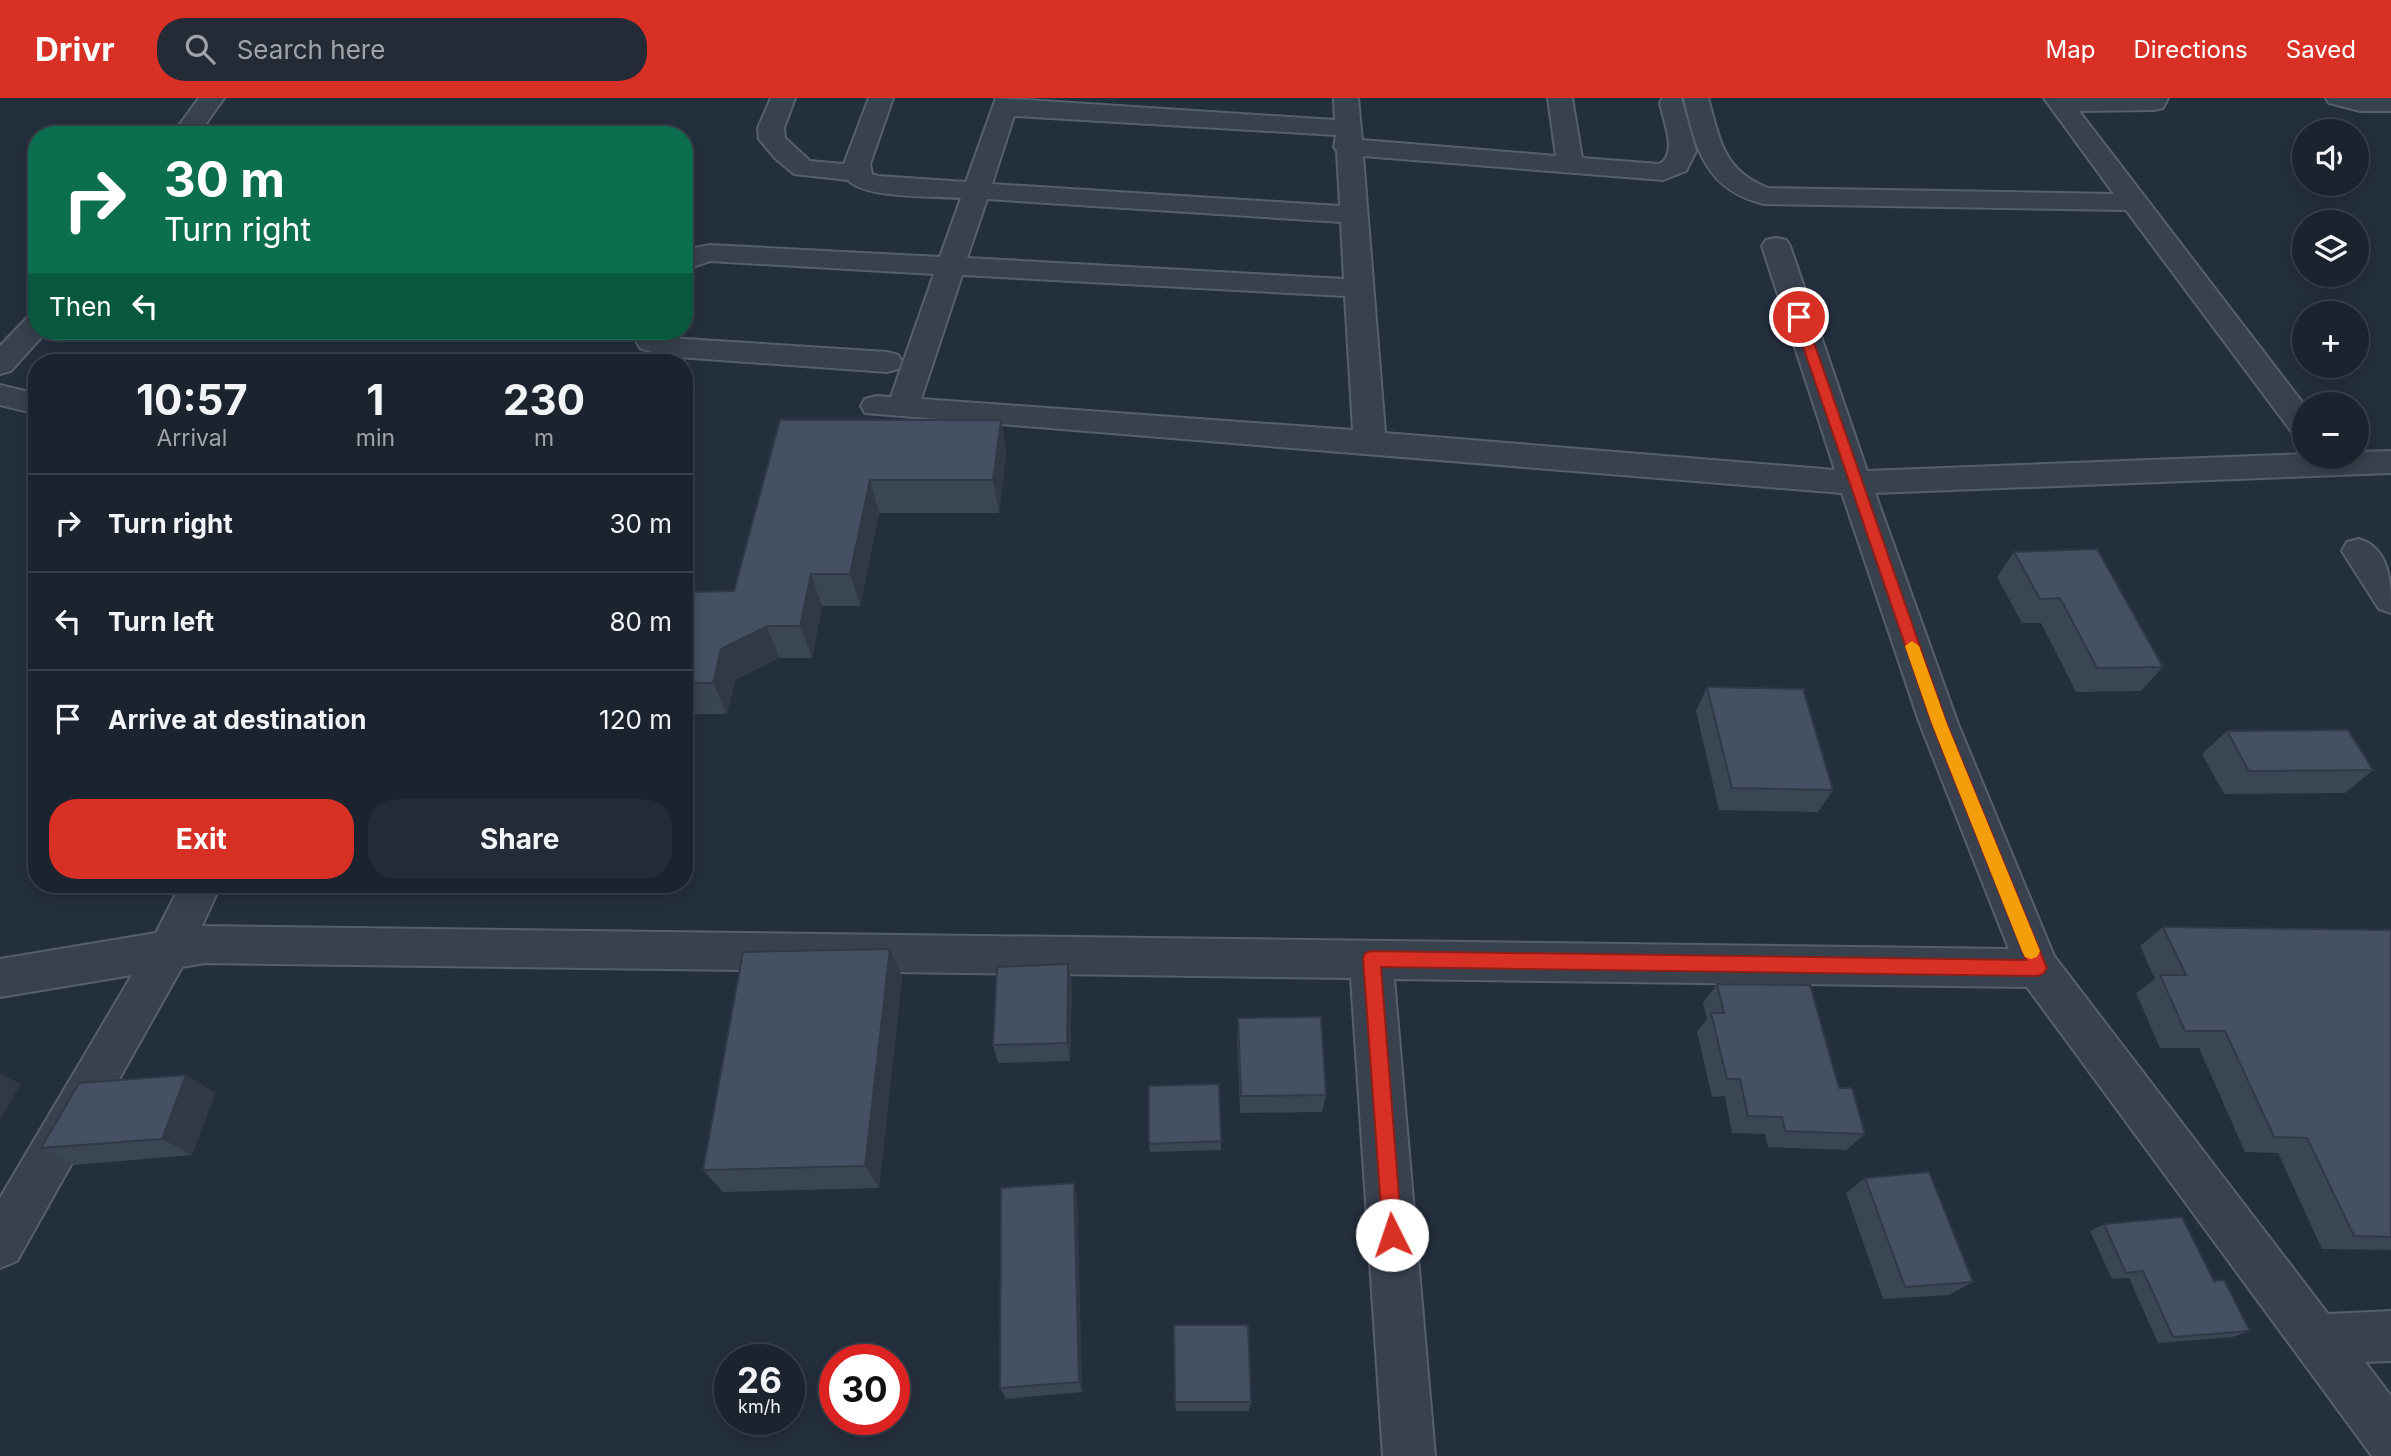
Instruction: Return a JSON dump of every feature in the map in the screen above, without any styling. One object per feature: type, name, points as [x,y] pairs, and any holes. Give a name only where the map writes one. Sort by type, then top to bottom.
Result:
[{"type":"street","points":[[192,126],[212,98]]},
{"type":"street","points":[[783,98],[771,128],[772,139],[783,153],[803,168],[859,173]]},
{"type":"street","points":[[881,98],[857,164],[860,178],[873,184],[1353,215]]},
{"type":"street","points":[[1346,98],[1370,442]]},
{"type":"street","points":[[1560,98],[1570,166]]},
{"type":"street","points":[[1671,98],[1683,151],[1678,165],[1663,172],[1570,166],[1347,137],[1006,103],[949,265],[889,406],[1370,442],[1855,483],[2292,463]]},
{"type":"street","points":[[1696,98],[1711,156],[1724,174],[1741,188],[1764,196],[2134,202]]},
{"type":"street","points":[[2059,101],[2154,103],[2156,98]]},
{"type":"street","points":[[2338,98],[2360,104],[2391,104]]},
{"type":"street","points":[[2059,101],[2292,411]]},
{"type":"street","points":[[1776,246],[1939,724],[2038,968],[2391,1438]]},
{"type":"street","points":[[693,256],[710,253],[1358,288]]},
{"type":"street","points":[[0,364],[28,334]]},
{"type":"street","points":[[650,340],[664,347],[887,362]]},
{"type":"street","points":[[0,395],[28,402]]},
{"type":"street","points":[[2369,462],[2391,462]]},
{"type":"street","points":[[2358,551],[2391,600]]},
{"type":"street","points":[[0,1244],[169,950],[197,893]]},
{"type":"street","points":[[0,978],[205,944],[2038,968]]},
{"type":"street","points":[[1371,959],[1409,1456]]},
{"type":"street","points":[[2315,1339],[2391,1336]]},
{"type":"building","points":[[780,420],[1001,420],[993,480],[870,480],[850,574],[811,574],[800,626],[767,626],[721,649],[713,683],[693,683],[693,592],[734,591]]},
{"type":"building","points":[[2097,549],[2163,667],[2097,668],[2060,598],[2040,599],[2014,552]]},
{"type":"building","points":[[1707,687],[1803,689],[1833,790],[1732,788]]},
{"type":"building","points":[[2348,730],[2373,770],[2249,771],[2227,731]]},
{"type":"building","points":[[2163,927],[2391,930],[2391,1237],[2354,1236],[2307,1138],[2274,1137],[2225,1031],[2185,1031],[2160,975],[2186,975]]},
{"type":"building","points":[[890,949],[865,1166],[703,1170],[743,952]]},
{"type":"building","points":[[1068,964],[1067,1043],[993,1045],[997,967]]},
{"type":"building","points":[[1717,984],[1810,985],[1839,1088],[1852,1088],[1865,1134],[1785,1131],[1782,1117],[1748,1116],[1740,1079],[1727,1079],[1711,1013],[1724,1013]]},
{"type":"building","points":[[1321,1017],[1326,1095],[1241,1096],[1238,1018]]},
{"type":"building","points":[[186,1075],[162,1139],[41,1148],[79,1083]]},
{"type":"building","points":[[1219,1084],[1221,1141],[1149,1144],[1149,1086]]},
{"type":"building","points":[[1929,1172],[1973,1282],[1905,1287],[1865,1178]]},
{"type":"building","points":[[1074,1183],[1079,1382],[1000,1388],[1001,1188]]},
{"type":"building","points":[[2182,1217],[2214,1281],[2224,1280],[2250,1331],[2173,1337],[2143,1271],[2126,1273],[2104,1224]]},
{"type":"building","points":[[1174,1325],[1248,1325],[1251,1402],[1175,1402]]},
{"type":"slow traffic","points":[[1912,646],[1939,724],[2031,951]]},
{"type":"route","points":[[1392,1235],[1371,959],[2038,968],[1939,724],[1799,317]]}]
